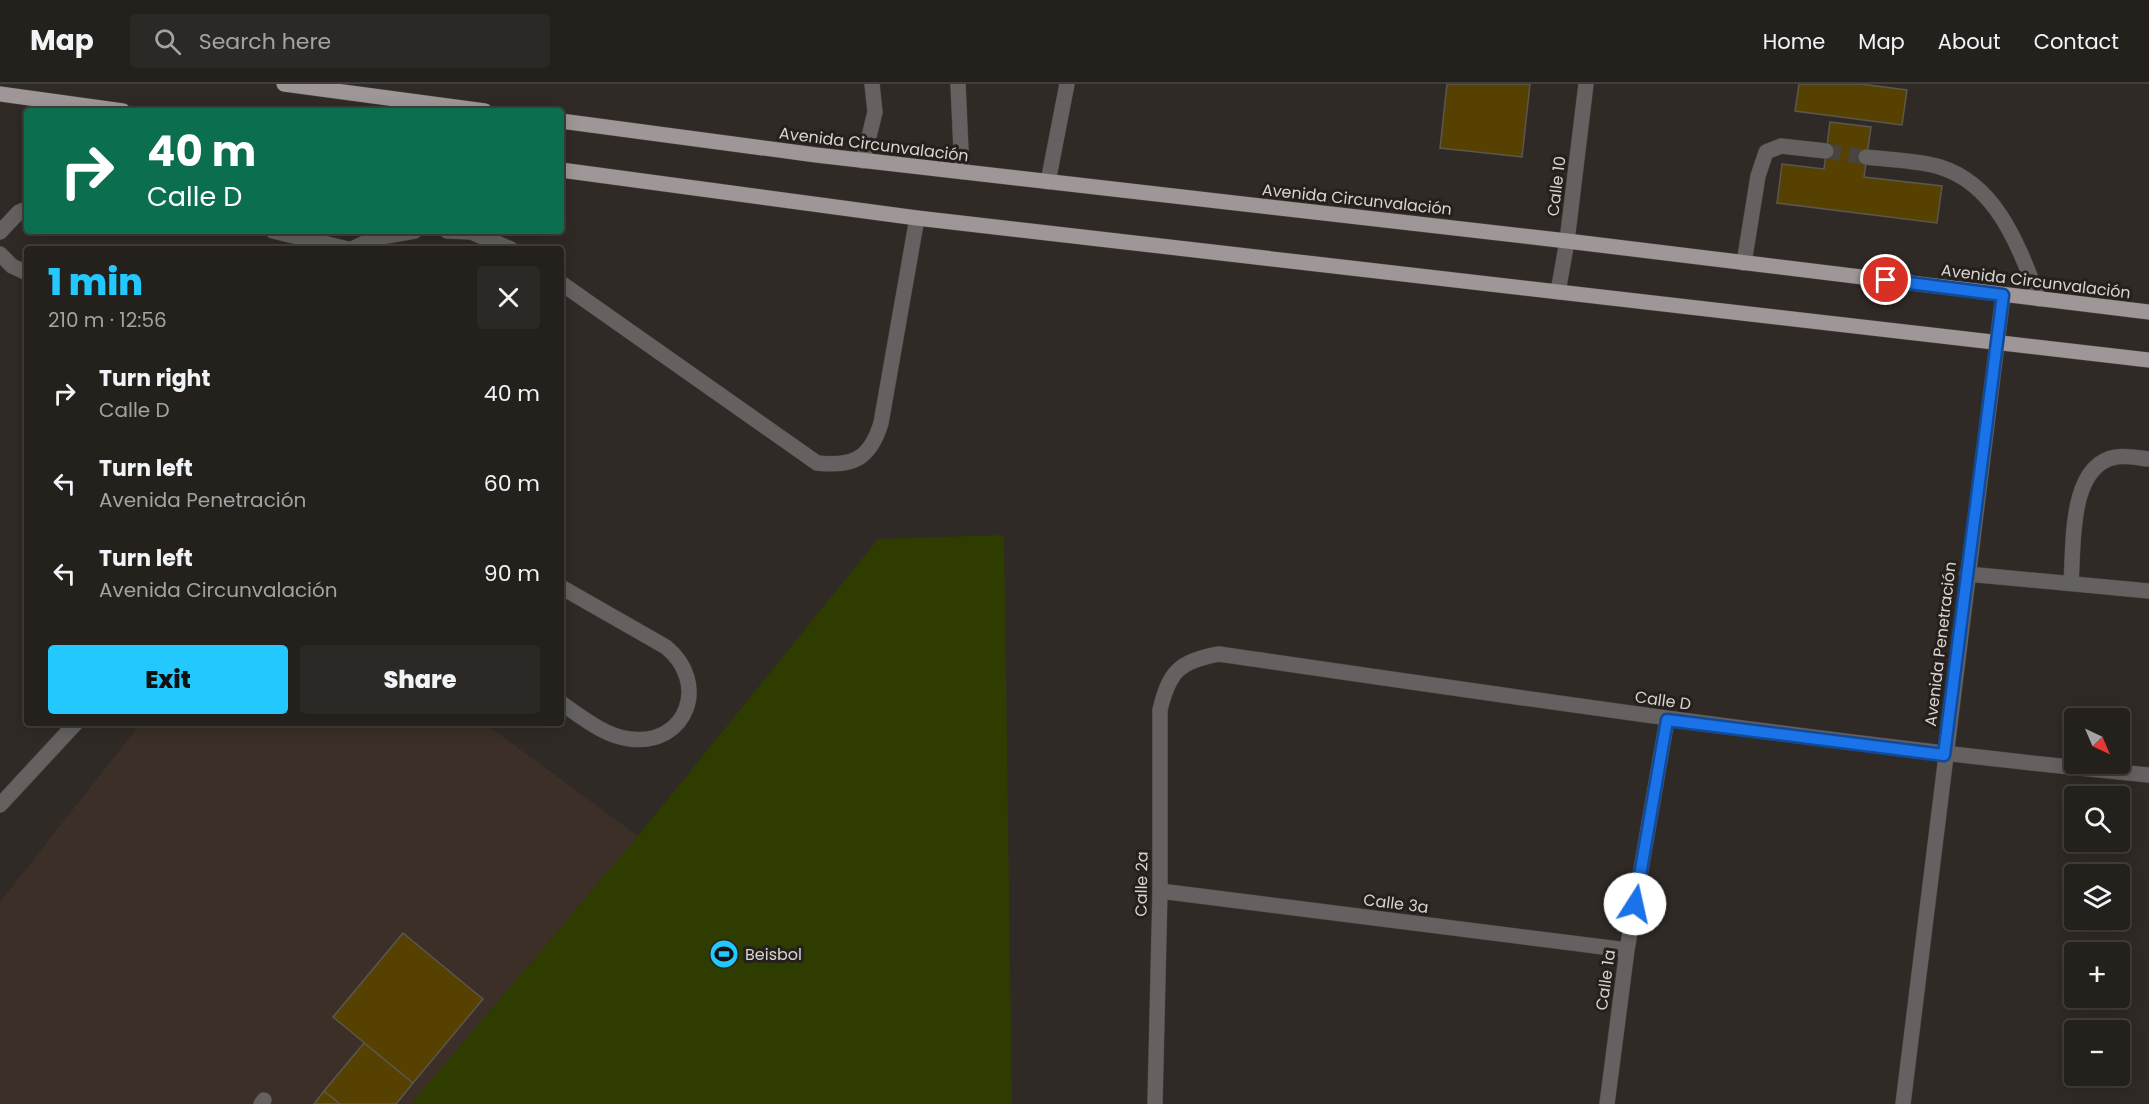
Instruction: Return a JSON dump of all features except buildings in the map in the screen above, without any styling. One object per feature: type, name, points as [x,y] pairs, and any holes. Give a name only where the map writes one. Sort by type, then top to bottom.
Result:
[{"type":"main road","points":[[284,84],[463,108]]},
{"type":"main road","points":[[0,94],[101,108]]},
{"type":"main road","name":"Avenida Circunvalación","points":[[564,121],[962,172],[1567,240],[2149,312]]},
{"type":"main road","points":[[564,170],[917,218],[2149,360]]},
{"type":"street","points":[[863,160],[875,112],[872,84]]},
{"type":"street","points":[[958,84],[962,172]]},
{"type":"street","points":[[1048,182],[1068,84]]},
{"type":"street","name":"Calle 10","points":[[1558,292],[1567,240],[1586,84]]},
{"type":"street","points":[[1744,263],[1758,176],[1767,152],[1781,146],[1826,151]]},
{"type":"street","points":[[1866,157],[1938,166],[1959,174],[1972,184],[2004,218],[2039,299]]},
{"type":"street","points":[[0,232],[19,212],[24,210]]},
{"type":"street","points":[[564,285],[817,463],[840,466],[863,455],[876,440],[881,423],[917,218]]},
{"type":"street","points":[[286,234],[337,246]]},
{"type":"street","points":[[356,246],[375,237],[395,234]]},
{"type":"street","points":[[476,234],[505,246]]},
{"type":"street","points":[[0,254],[12,266],[24,272]]},
{"type":"street","name":"Avenida Penetración","points":[[1903,1104],[1944,755],[2003,295]]},
{"type":"street","points":[[2071,583],[2079,497],[2083,482],[2103,462],[2117,456],[2149,459]]},
{"type":"street","points":[[1967,574],[2149,591]]},
{"type":"street","points":[[564,589],[666,647],[677,656],[688,674],[691,694],[683,716],[668,731],[646,740],[612,736],[564,705]]},
{"type":"street","name":"Calle D","points":[[1176,669],[1198,657],[1219,654],[1667,720],[1944,755],[2149,775]]},
{"type":"street","name":"Calle 2a","points":[[1155,1104],[1160,891],[1160,710],[1165,688],[1176,669]]},
{"type":"street","name":"Calle 1a","points":[[1607,1104],[1627,950],[1667,720]]},
{"type":"street","points":[[0,805],[73,726]]},
{"type":"street","name":"Calle 3a","points":[[1160,891],[1627,950]]},
{"type":"shaded area","points":[[139,726],[488,726],[638,836],[411,1104],[0,1104],[0,902]]},
{"type":"green space","points":[[1004,535],[1012,1104],[411,1104],[638,836],[878,539]]},
{"type":"tunnel","points":[[1826,151],[1866,157]]},
{"type":"place","name":"Beisbol","points":[[724,954]]},
{"type":"route","points":[[1635,904],[1667,720],[1944,755],[2003,295],[1886,280]]}]
